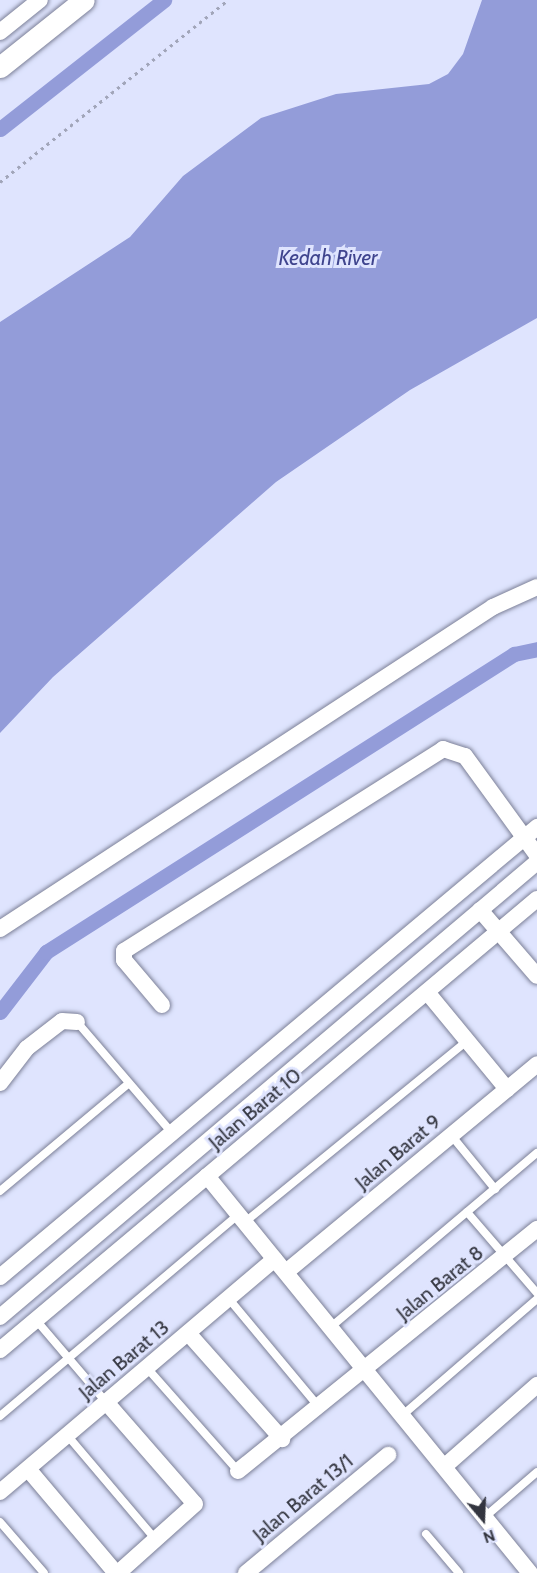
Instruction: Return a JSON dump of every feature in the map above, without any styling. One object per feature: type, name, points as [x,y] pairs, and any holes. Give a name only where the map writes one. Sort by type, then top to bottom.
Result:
[{"type":"street","points":[[0,32],[40,0]]},
{"type":"street","points":[[0,67],[84,0]]},
{"type":"street","points":[[0,929],[493,607],[537,587]]},
{"type":"street","points":[[162,1005],[124,960],[124,951],[443,749],[465,756],[537,855]]},
{"type":"street","points":[[0,1277],[537,827]]},
{"type":"street","points":[[0,1317],[537,862]]},
{"type":"street","name":"Jalan Barat 10","points":[[0,1350],[537,899]]},
{"type":"street","points":[[480,910],[537,976]]},
{"type":"street","points":[[427,992],[507,1089]]},
{"type":"street","points":[[0,1083],[27,1048],[62,1021],[77,1022]]},
{"type":"street","name":"Jalan Barat 9","points":[[281,1265],[451,1136],[537,1064]]},
{"type":"street","points":[[207,1176],[369,1368],[530,1573]]},
{"type":"street","name":"Jalan Barat 8","points":[[238,1471],[282,1439],[537,1230]]},
{"type":"street","name":"Jalan Barat 13","points":[[0,1492],[229,1299],[281,1265]]},
{"type":"street","points":[[188,1333],[282,1439]]},
{"type":"street","points":[[445,1466],[537,1385]]},
{"type":"street","points":[[28,1469],[117,1573],[157,1540],[195,1504],[106,1402]]},
{"type":"street","name":"Jalan Barat 13/1","points":[[250,1572],[388,1455]]},
{"type":"lane","points":[[77,1022],[172,1133]]},
{"type":"lane","points":[[0,1416],[68,1358],[242,1218],[467,1041]]},
{"type":"lane","points":[[0,1191],[129,1083]]},
{"type":"lane","points":[[451,1136],[495,1189]]},
{"type":"lane","points":[[332,1326],[537,1153]]},
{"type":"lane","points":[[467,1212],[537,1293]]},
{"type":"lane","points":[[229,1299],[319,1408]]},
{"type":"lane","points":[[405,1413],[537,1299]]},
{"type":"lane","points":[[36,1320],[106,1402]]},
{"type":"lane","points":[[147,1368],[238,1471]]},
{"type":"lane","points":[[68,1435],[157,1540]]},
{"type":"lane","points":[[486,1516],[537,1472]]},
{"type":"lane","points":[[0,1522],[44,1573]]},
{"type":"lane","points":[[426,1534],[459,1573]]},
{"type":"path","points":[[0,182],[228,0]]},
{"type":"water","name":"Kedah River","points":[[482,0],[537,0],[537,318],[410,390],[276,482],[53,677],[0,733],[0,322],[130,237],[183,176],[261,118],[336,94],[429,84],[448,74],[463,54]]},
{"type":"waterway","points":[[0,129],[164,0]]},
{"type":"waterway","points":[[0,1012],[46,952],[514,654],[537,649]]}]
